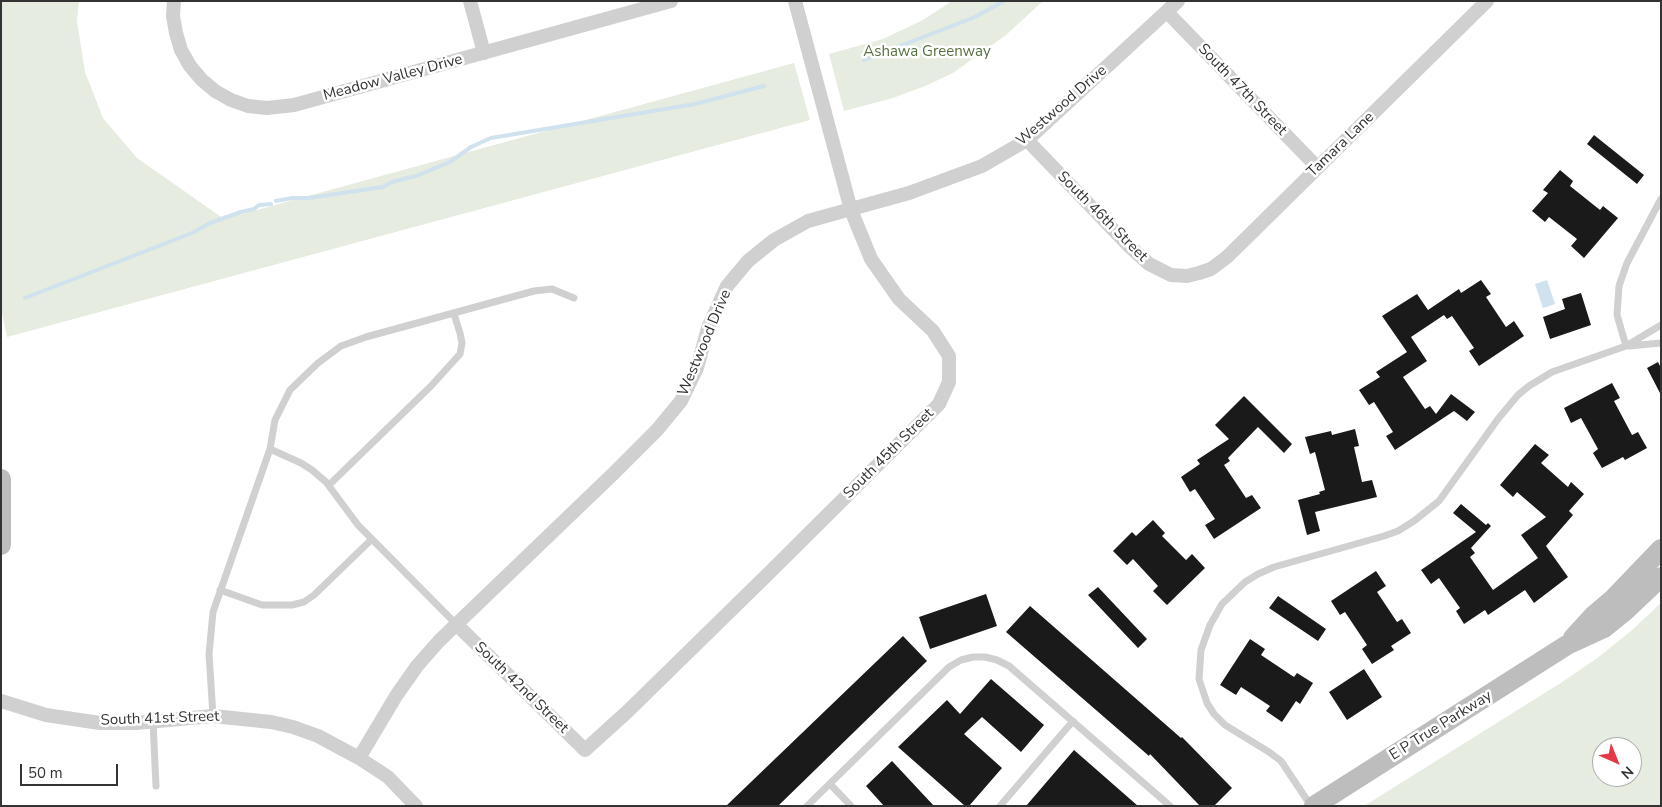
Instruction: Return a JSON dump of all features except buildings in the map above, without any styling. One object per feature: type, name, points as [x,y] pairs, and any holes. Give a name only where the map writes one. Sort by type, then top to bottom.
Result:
[{"type":"main road","points":[[1,479],[1,545]]},
{"type":"main road","points":[[1567,645],[1594,615],[1614,598],[1661,549]]},
{"type":"main road","points":[[1567,645],[1604,628],[1661,577]]},
{"type":"main road","name":"E P True Parkway","points":[[1313,806],[1567,645]]},
{"type":"street","name":"Meadow Valley Drive","points":[[174,1],[176,33],[181,50],[190,66],[202,80],[214,91],[231,100],[248,106],[267,108],[285,107],[665,2]]},
{"type":"street","points":[[470,1],[484,53]]},
{"type":"street","name":"South 45th Street","points":[[585,750],[769,573],[939,404],[949,382],[949,356],[932,332],[899,299],[871,259],[851,210],[795,1]]},
{"type":"street","name":"Westwood Drive","points":[[359,758],[396,696],[417,666],[614,473],[681,401],[697,368],[708,328],[727,286],[748,261],[774,240],[808,221],[909,194],[982,166],[1027,140],[1178,1]]},
{"type":"street","name":"Tamara Lane","points":[[1187,276],[1211,269],[1227,257],[1487,1]]},
{"type":"street","name":"South 47th Street","points":[[1167,12],[1317,167]]},
{"type":"street","name":"South 46th Street","points":[[1027,140],[1128,246],[1149,264],[1171,275],[1187,276]]},
{"type":"street","name":"South 42nd Street","points":[[457,625],[585,750]]},
{"type":"street","name":"South 41st Street","points":[[1,701],[46,715],[100,723],[136,723],[213,716],[271,722],[293,727],[318,736],[359,758],[388,777],[416,806]]},
{"type":"lane","points":[[1626,346],[1617,315],[1619,286],[1627,263],[1661,199]]},
{"type":"lane","points":[[213,716],[209,654],[213,612],[270,449],[275,420],[290,390],[318,363],[341,346],[366,337],[534,291],[552,289],[574,298]]},
{"type":"lane","points":[[328,485],[431,386],[460,354],[460,333],[454,314]]},
{"type":"lane","points":[[1313,806],[1281,761],[1225,725],[1207,704],[1199,680],[1201,650],[1210,625],[1222,604],[1245,582],[1274,567],[1384,536],[1414,522],[1439,501],[1498,419],[1529,386],[1552,372],[1626,346],[1661,325]]},
{"type":"lane","points":[[1626,346],[1661,343]]},
{"type":"lane","points":[[270,449],[312,470],[328,485],[348,512],[372,539],[457,625]]},
{"type":"lane","points":[[220,590],[262,605],[292,605],[304,602],[314,595],[372,539]]},
{"type":"lane","points":[[807,806],[949,667],[960,660],[985,657],[1009,666],[1170,806]]},
{"type":"lane","points":[[153,721],[156,786]]},
{"type":"lane","points":[[1000,806],[1073,722]]},
{"type":"lane","points":[[830,784],[851,806]]},
{"type":"green space","points":[[1,1],[79,1],[77,21],[85,72],[103,118],[137,158],[224,219],[794,63],[810,120],[7,337],[1,308]]},
{"type":"green space","name":"Ashawa Greenway","points":[[952,1],[1043,1],[1006,35],[953,73],[893,98],[844,111],[829,54],[883,39],[923,20]]},
{"type":"green space","points":[[1661,603],[1661,806],[1364,806],[1559,684],[1596,659],[1631,631]]},
{"type":"water","points":[[1547,280],[1555,304],[1543,308],[1535,284]]},
{"type":"waterway","points":[[864,60],[975,17],[1004,1]]},
{"type":"waterway","points":[[276,201],[383,187],[392,182],[416,176],[450,162],[471,147],[491,138],[695,104],[764,86]]},
{"type":"waterway","points":[[25,298],[192,233],[210,223],[254,209],[259,205],[271,204]]}]
